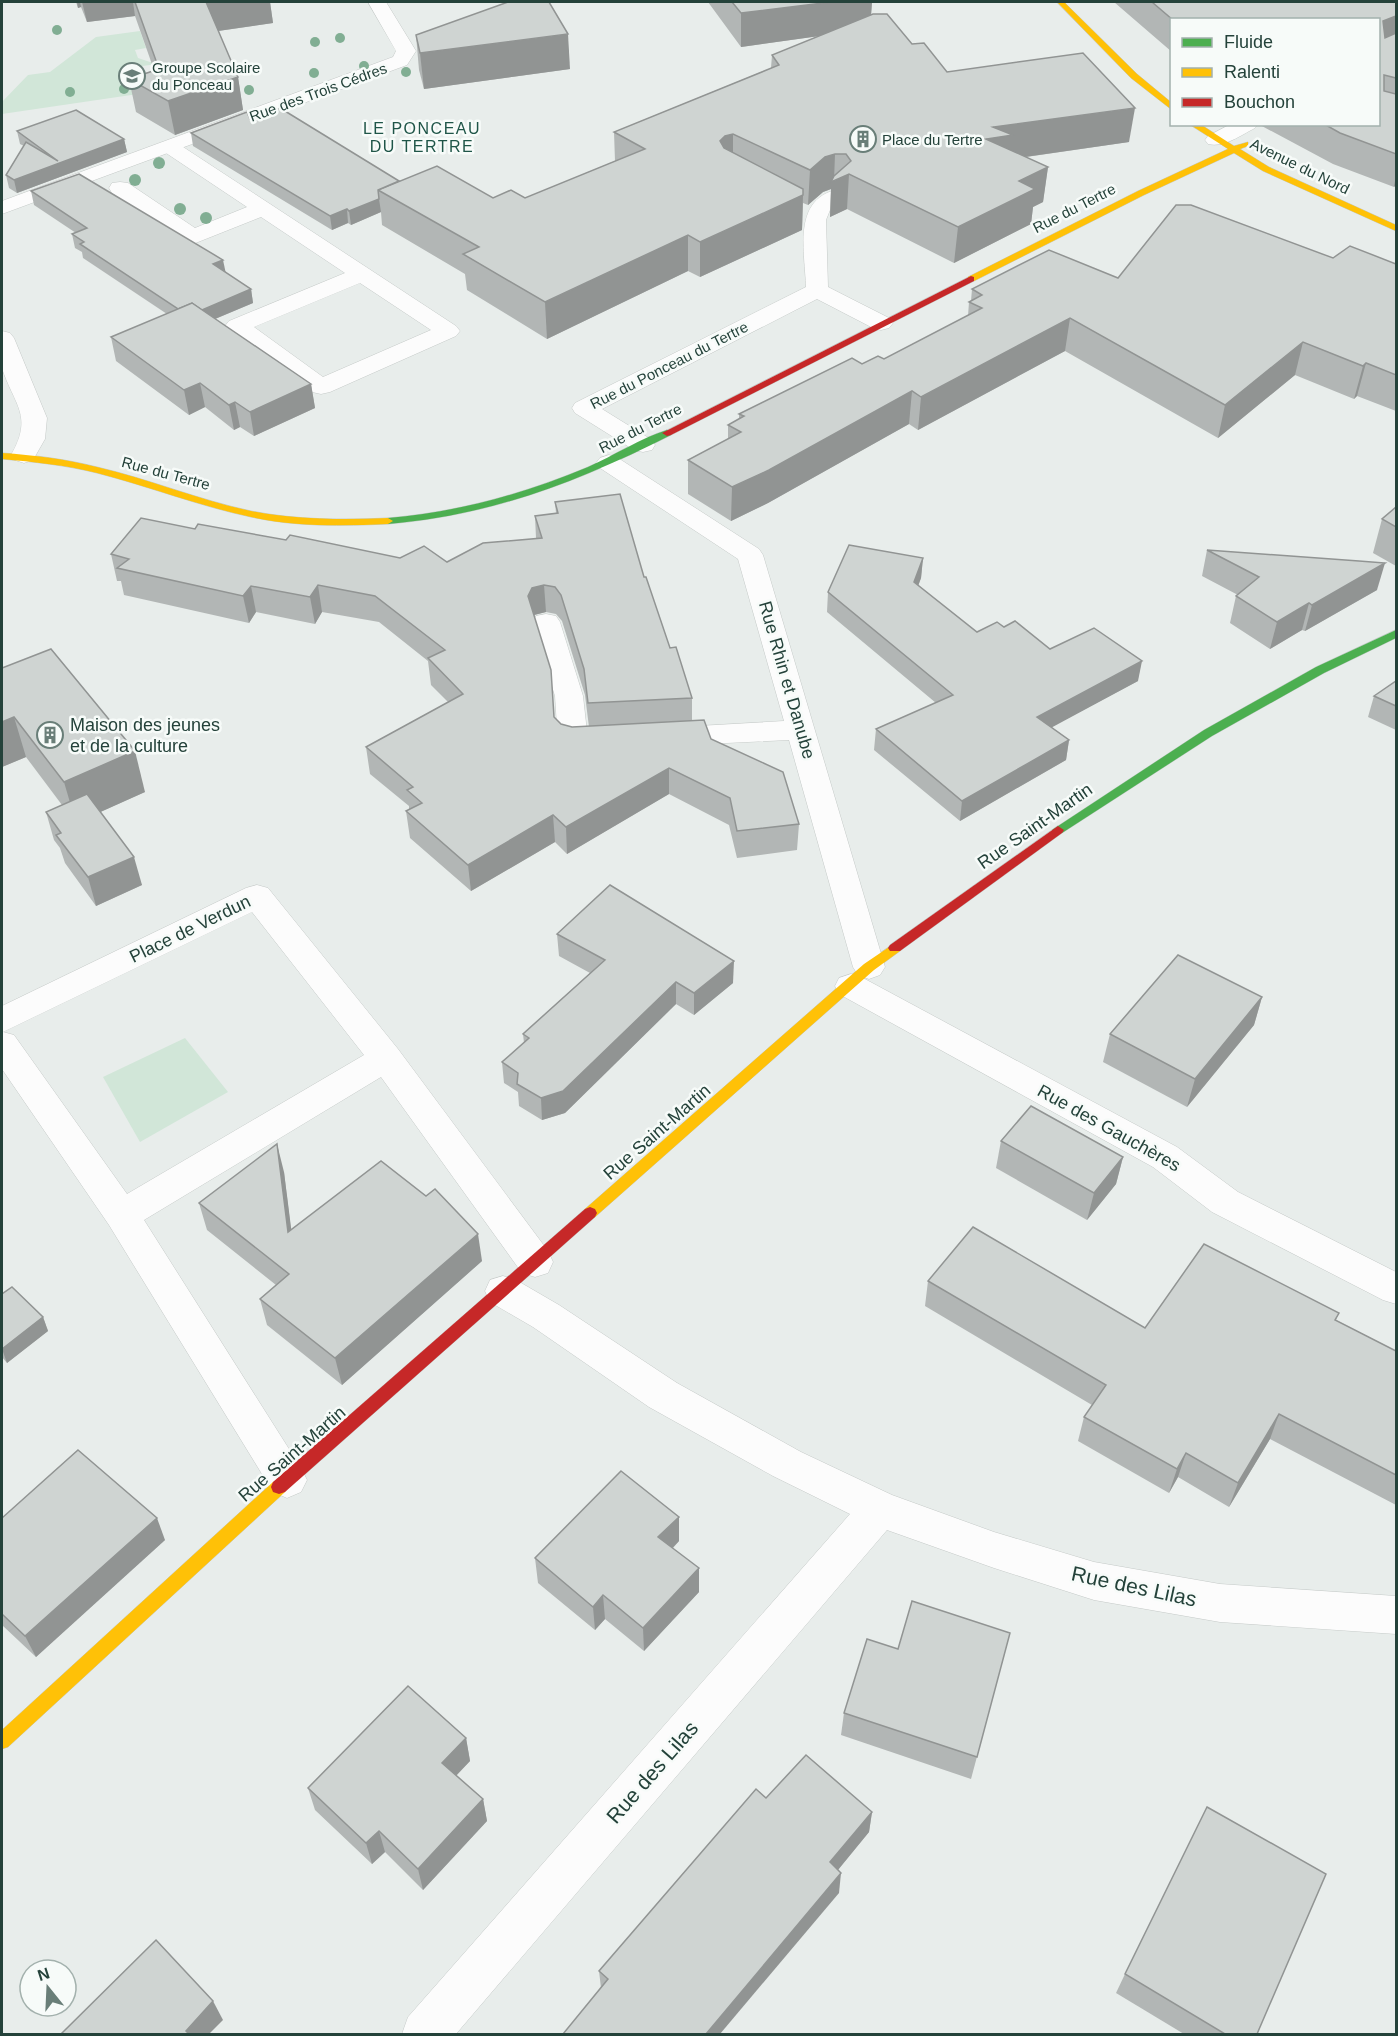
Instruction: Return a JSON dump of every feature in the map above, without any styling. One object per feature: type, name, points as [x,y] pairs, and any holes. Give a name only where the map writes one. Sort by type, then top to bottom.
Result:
[{"type":"street","name":"Rue des Trois Cédres","points":[[2,208],[400,61],[406,51],[377,2]]},
{"type":"street","points":[[1060,2],[1134,76],[1170,106]]},
{"type":"street","points":[[1077,2],[1170,90]]},
{"type":"street","name":"Avenue du Nord","points":[[1199,126],[1230,136],[1332,189],[1396,216]]},
{"type":"street","name":"Avenue du Nord","points":[[1230,136],[1293,183],[1396,228]]},
{"type":"street","name":"Rue du Tertre","points":[[13,456],[63,463],[261,516],[313,521],[375,522],[414,520],[489,507],[568,481],[609,463],[1130,198],[1230,136]]},
{"type":"street","points":[[170,147],[262,208],[362,274],[448,331],[321,387],[237,326],[362,274]]},
{"type":"street","points":[[120,188],[193,237],[262,208]]},
{"type":"street","points":[[836,196],[820,207],[815,220],[818,290],[881,323]]},
{"type":"street","points":[[794,209],[815,220]]},
{"type":"street","name":"Rue du Ponceau du Tertre","points":[[643,445],[584,408],[818,290]]},
{"type":"street","points":[[2,338],[35,418],[33,439],[13,456]]},
{"type":"street","name":"Rue Rhin et Danube","points":[[609,463],[750,555],[802,730],[860,976]]},
{"type":"street","points":[[546,622],[569,696],[573,742],[802,730]]},
{"type":"street","name":"Rue Saint-Martin","points":[[2,1741],[287,1480],[860,976],[1069,822],[1208,733],[1320,670],[1396,634]]},
{"type":"street","name":"Place de Verdun","points":[[2,1020],[257,896],[386,1058],[535,1263]]},
{"type":"street","name":"Rue des Gauchères","points":[[860,976],[1165,1157],[1225,1202],[1396,1289]]},
{"type":"street","points":[[2,1044],[122,1215],[287,1480]]},
{"type":"street","points":[[122,1215],[386,1058]]},
{"type":"street","name":"Rue des Lilas","points":[[503,1291],[546,1316],[663,1395],[787,1464],[880,1509],[994,1550],[1094,1581],[1220,1603],[1396,1615]]},
{"type":"street","name":"Rue des Lilas","points":[[425,2034],[880,1509]]},
{"type":"green space","points":[[140,31],[146,48],[135,50],[138,58],[150,62],[176,59],[177,61],[129,68],[138,94],[2,114],[2,102],[28,75],[50,72],[96,37]]},
{"type":"green space","points":[[185,1038],[228,1092],[140,1142],[103,1077]]},
{"type":"building","points":[[135,2],[206,2],[238,77],[168,101],[129,79],[159,69]]},
{"type":"building","points":[[508,2],[549,2],[568,34],[420,53],[416,35]]},
{"type":"building","points":[[732,2],[831,2],[741,13]]},
{"type":"building","points":[[1152,2],[1396,2],[1396,16],[1383,21],[1385,38],[1396,33],[1396,78],[1384,75],[1384,91],[1396,94],[1396,154],[1328,126],[1380,126],[1380,18],[1171,18]]},
{"type":"building","points":[[873,14],[887,14],[912,44],[924,43],[947,72],[1083,53],[1135,108],[993,127],[1013,135],[986,139],[1048,167],[1019,181],[1035,189],[958,227],[849,174],[831,182],[834,176],[851,161],[846,154],[825,157],[810,170],[733,134],[725,136],[720,141],[724,148],[803,189],[803,195],[700,242],[688,235],[545,302],[463,254],[479,247],[378,190],[437,166],[493,198],[511,190],[525,198],[645,149],[614,132],[779,65],[772,55]]},
{"type":"building","points":[[280,108],[399,181],[378,190],[379,199],[330,216],[191,133],[247,112],[250,119]]},
{"type":"building","points":[[76,110],[124,139],[14,180],[6,175],[26,142],[58,161],[17,131]]},
{"type":"building","points":[[79,174],[223,260],[213,264],[251,289],[202,310],[192,303],[178,309],[80,244],[84,242],[72,234],[87,228],[31,191]]},
{"type":"building","points":[[1176,205],[1191,205],[1333,258],[1350,246],[1396,264],[1396,375],[1366,363],[1363,366],[1303,342],[1225,405],[1070,318],[921,397],[912,391],[769,470],[732,487],[688,460],[741,432],[728,425],[744,416],[739,414],[852,358],[862,364],[878,356],[884,359],[982,308],[969,302],[982,295],[972,289],[1049,250],[1118,278]]},
{"type":"building","points":[[192,303],[311,384],[250,412],[235,402],[229,405],[200,383],[184,390],[111,337]]},
{"type":"building","points":[[620,494],[644,577],[646,577],[670,648],[676,647],[692,698],[588,703],[584,669],[561,595],[555,587],[544,585],[532,588],[528,596],[551,670],[554,717],[561,724],[572,727],[704,720],[711,739],[783,772],[799,824],[737,831],[730,798],[669,768],[566,827],[553,815],[468,865],[406,811],[422,803],[407,790],[413,787],[366,747],[463,694],[428,658],[445,650],[375,596],[318,585],[310,597],[251,586],[243,596],[117,568],[129,559],[111,554],[141,518],[195,529],[198,524],[286,540],[290,535],[400,558],[424,546],[447,562],[483,543],[542,538],[535,516],[558,513],[555,502]]},
{"type":"building","points":[[1396,507],[1396,527],[1382,519]]},
{"type":"building","points":[[849,545],[923,558],[914,582],[977,632],[997,622],[1004,627],[1015,621],[1050,649],[1094,628],[1142,661],[1037,717],[1069,740],[962,801],[876,729],[953,695],[828,592]]},
{"type":"building","points":[[1207,550],[1385,563],[1312,605],[1309,603],[1277,622],[1236,596],[1259,577]]},
{"type":"building","points":[[51,649],[135,751],[64,782],[14,717],[2,722],[2,668]]},
{"type":"building","points":[[1396,681],[1396,706],[1374,696]]},
{"type":"building","points":[[87,794],[134,857],[88,877],[56,835],[61,833],[46,812]]},
{"type":"building","points":[[610,885],[734,961],[694,993],[676,982],[563,1091],[541,1098],[517,1084],[518,1073],[502,1062],[529,1038],[523,1034],[605,960],[557,934]]},
{"type":"building","points":[[1178,955],[1262,997],[1195,1079],[1110,1034]]},
{"type":"building","points":[[1031,1106],[1123,1157],[1094,1193],[1001,1141]]},
{"type":"building","points":[[277,1144],[288,1232],[381,1161],[426,1196],[435,1189],[478,1234],[335,1358],[260,1299],[289,1274],[199,1203]]},
{"type":"building","points":[[973,1227],[1145,1328],[1204,1244],[1339,1313],[1335,1320],[1396,1351],[1396,1475],[1279,1414],[1238,1483],[1186,1453],[1177,1469],[1084,1417],[1106,1385],[928,1281]]},
{"type":"building","points":[[12,1287],[43,1317],[2,1349],[2,1294]]},
{"type":"building","points":[[78,1450],[157,1518],[25,1636],[2,1614],[2,1518]]},
{"type":"building","points":[[621,1471],[679,1517],[658,1537],[699,1568],[643,1628],[603,1595],[593,1607],[535,1558]]},
{"type":"building","points":[[912,1601],[1010,1633],[977,1757],[844,1713],[867,1639],[898,1649]]},
{"type":"building","points":[[408,1686],[466,1738],[442,1763],[483,1799],[418,1869],[379,1831],[366,1843],[308,1788]]},
{"type":"building","points":[[806,1755],[872,1812],[830,1862],[841,1873],[706,2034],[563,2034],[608,1979],[599,1971],[756,1789],[766,1798]]},
{"type":"building","points":[[1207,1807],[1326,1874],[1257,2034],[1225,2034],[1125,1974]]},
{"type":"building","points":[[156,1940],[213,2001],[186,2031],[189,2034],[61,2034]]},
{"type":"traffic: fast","points":[[388,521],[461,512],[532,492],[567,480],[667,433]]},
{"type":"traffic: fast","points":[[1058,830],[1208,733],[1320,670],[1396,634]]},
{"type":"traffic: slow","points":[[1060,2],[1134,76],[1170,106]]},
{"type":"traffic: slow","points":[[1196,126],[1266,169],[1396,228]]},
{"type":"traffic: slow","points":[[971,279],[1141,193],[1245,144]]},
{"type":"traffic: slow","points":[[2,456],[34,458],[97,470],[220,506],[268,517],[320,522],[388,521]]},
{"type":"traffic: slow","points":[[590,1213],[869,967],[895,948]]},
{"type":"traffic: slow","points":[[2,1741],[279,1487]]},
{"type":"traffic: jam","points":[[667,433],[971,279]]},
{"type":"traffic: jam","points":[[895,948],[1058,830]]},
{"type":"traffic: jam","points":[[279,1487],[590,1213]]},
{"type":"place","name":"Groupe Scolaire du Ponceau","points":[[132,76]]},
{"type":"place","name":"Place du Tertre","points":[[863,139]]},
{"type":"place","name":"Maison des jeunes et de la culture","points":[[50,735]]},
{"type":"district","name":"LE PONCEAU DU TERTRE","points":[[422,137]]}]
